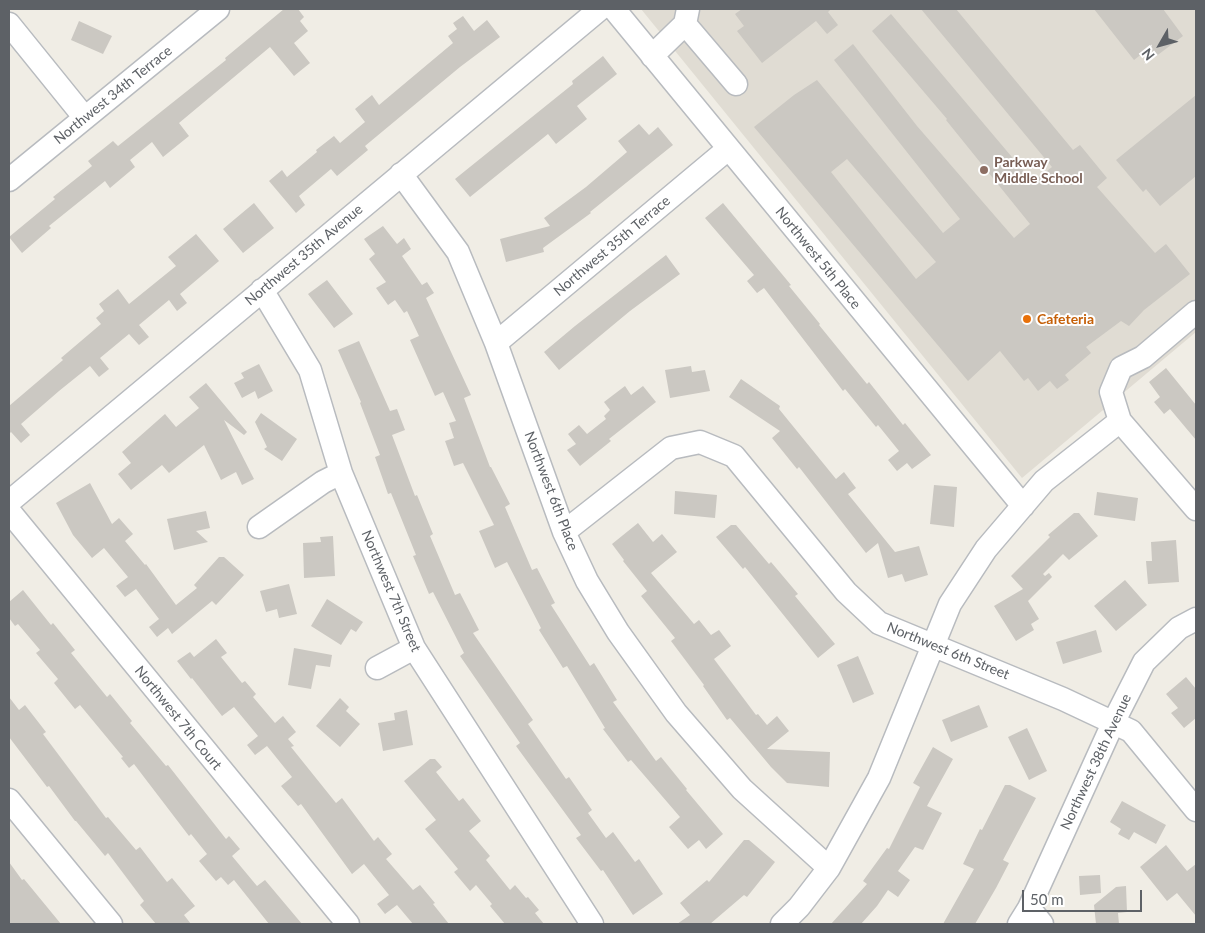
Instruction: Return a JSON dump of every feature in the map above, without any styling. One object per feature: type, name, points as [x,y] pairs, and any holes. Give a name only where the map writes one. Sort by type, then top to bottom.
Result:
[{"type":"street","name":"Northwest 34th Terrace","points":[[9,180],[218,9]]},
{"type":"street","name":"Northwest 35th Avenue","points":[[9,502],[600,9]]},
{"type":"street","name":"Northwest 5th Place","points":[[614,9],[1023,506]]},
{"type":"street","points":[[652,56],[687,16],[736,84]]},
{"type":"street","points":[[9,24],[85,118]]},
{"type":"street","name":"Northwest 35th Terrace","points":[[496,343],[728,149]]},
{"type":"street","name":"Northwest 6th Place","points":[[400,174],[458,252],[496,343],[564,532],[587,581],[618,632],[676,713],[742,789],[829,868]]},
{"type":"street","name":"Northwest 7th Street","points":[[262,290],[310,370],[341,473],[414,648],[592,924]]},
{"type":"street","points":[[1196,312],[1143,357],[1121,368],[1111,392],[1120,421],[1196,509]]},
{"type":"street","points":[[782,924],[799,907],[829,868],[879,778],[950,604],[986,549],[1044,481],[1120,421]]},
{"type":"street","name":"Northwest 6th Street","points":[[564,532],[671,448],[700,442],[734,456],[846,592],[879,623],[1114,722],[1131,731],[1196,810]]},
{"type":"street","points":[[259,527],[323,482],[341,473]]},
{"type":"street","name":"Northwest 7th Court","points":[[9,511],[348,924]]},
{"type":"street","name":"Northwest 38th Avenue","points":[[1030,919],[1114,722],[1144,662],[1178,628],[1196,619]]},
{"type":"street","points":[[377,668],[414,648]]},
{"type":"street","points":[[9,800],[110,924]]},
{"type":"shaded area","name":"Parkway Middle School","points":[[641,9],[1196,9],[1196,332],[1022,478]]},
{"type":"building","points":[[284,9],[298,9],[304,17],[300,21],[308,31],[294,43],[310,63],[294,76],[270,47],[179,123],[189,136],[163,157],[152,142],[130,160],[135,167],[110,188],[105,181],[49,226],[51,228],[22,253],[9,237],[55,199],[53,197],[92,166],[88,161],[113,141],[118,146],[226,60],[225,58]]},
{"type":"building","points":[[742,9],[831,9],[828,12],[838,25],[827,34],[816,21],[762,63],[737,31],[744,26],[735,14]]},
{"type":"building","points":[[921,9],[956,9],[1073,150],[1080,145],[1107,178],[1097,187],[1155,253],[1166,244],[1190,274],[1144,310],[1129,326],[1121,321],[1086,347],[1091,353],[1065,375],[1069,380],[1057,389],[1050,381],[1038,391],[1028,378],[1024,381],[1000,351],[968,381],[754,127],[794,95],[817,80],[943,233],[960,219],[834,60],[853,44],[917,126],[1014,238],[1030,224],[947,119],[872,31],[891,14],[1033,182],[1052,167]],"holes":[[[847,159],[936,262],[916,279],[831,172]]]},
{"type":"building","points":[[1094,9],[1163,9],[1183,36],[1155,57],[1148,49],[1134,60]]},
{"type":"building","points":[[463,16],[474,31],[487,20],[500,37],[460,67],[365,146],[368,150],[337,176],[331,169],[299,196],[305,205],[296,213],[269,181],[282,170],[287,177],[334,136],[340,143],[365,122],[355,109],[372,95],[379,105],[453,43],[448,36],[457,29],[453,23]]},
{"type":"building","points":[[79,21],[112,36],[103,54],[71,40]]},
{"type":"building","points":[[603,56],[617,74],[577,106],[587,119],[556,144],[548,134],[470,197],[455,179],[573,84],[572,81]]},
{"type":"building","points":[[1196,95],[1196,176],[1160,206],[1146,189],[1143,192],[1116,160]]},
{"type":"building","points":[[639,124],[649,135],[658,127],[673,145],[591,213],[543,248],[544,252],[506,262],[500,239],[550,226],[544,218],[586,187],[627,152],[618,141]]},
{"type":"building","points":[[254,203],[274,228],[243,253],[223,229]]},
{"type":"building","points":[[723,203],[791,285],[789,286],[867,384],[869,382],[903,425],[905,423],[931,455],[912,469],[907,463],[897,471],[888,460],[899,451],[878,425],[876,427],[845,389],[843,391],[764,288],[757,293],[747,281],[754,275],[705,218]]},
{"type":"building","points":[[383,226],[397,244],[404,238],[411,249],[402,256],[422,285],[427,282],[434,293],[426,298],[471,395],[464,398],[490,467],[510,504],[505,507],[532,570],[537,568],[555,603],[551,605],[590,666],[594,663],[617,700],[613,702],[656,761],[661,757],[723,834],[706,849],[699,840],[688,849],[669,827],[680,817],[631,760],[628,762],[603,729],[605,728],[567,666],[563,668],[539,630],[541,628],[507,562],[495,568],[479,531],[494,525],[463,463],[454,466],[445,441],[454,438],[449,423],[456,421],[443,392],[435,396],[410,340],[419,336],[407,311],[404,313],[395,300],[388,305],[376,288],[386,282],[369,259],[375,254],[364,239]]},
{"type":"building","points":[[196,234],[219,261],[180,294],[187,303],[177,311],[169,300],[139,325],[149,337],[139,345],[129,334],[100,358],[109,369],[99,377],[90,366],[59,391],[21,424],[30,435],[21,443],[11,432],[9,434],[9,406],[63,360],[61,358],[101,324],[96,318],[104,311],[99,304],[118,289],[129,304],[176,266],[168,257]]},
{"type":"building","points":[[666,255],[680,274],[630,311],[559,370],[544,352]]},
{"type":"building","points":[[327,280],[353,314],[334,328],[308,294]]},
{"type":"building","points":[[359,341],[390,411],[397,409],[405,430],[392,435],[415,496],[417,495],[433,534],[430,536],[455,595],[460,593],[479,630],[473,633],[533,720],[528,724],[566,779],[569,777],[592,810],[588,813],[606,838],[613,832],[635,862],[639,859],[663,894],[633,915],[603,870],[601,871],[576,838],[581,835],[516,746],[520,743],[460,656],[464,653],[433,592],[429,594],[413,556],[416,555],[391,493],[388,494],[375,457],[380,455],[361,402],[338,350]]},
{"type":"building","points":[[259,364],[273,391],[258,399],[255,391],[242,398],[234,383],[244,378],[241,373]]},
{"type":"building","points":[[691,366],[692,372],[705,370],[710,391],[670,398],[665,370]]},
{"type":"building","points":[[1166,368],[1196,405],[1196,440],[1170,409],[1164,414],[1154,402],[1160,397],[1149,382]]},
{"type":"building","points":[[741,379],[780,406],[779,409],[836,479],[844,472],[856,488],[848,494],[895,552],[919,546],[928,575],[905,582],[902,574],[888,578],[878,543],[866,553],[799,467],[797,469],[772,438],[780,431],[729,397]]},
{"type":"building","points":[[206,383],[247,432],[244,435],[224,420],[254,479],[242,485],[236,472],[221,480],[204,445],[169,473],[162,465],[131,490],[118,474],[131,463],[122,452],[165,414],[176,427],[199,408],[189,397]]},
{"type":"building","points":[[625,386],[631,395],[643,386],[656,402],[609,439],[611,441],[580,466],[567,450],[576,444],[568,434],[579,425],[587,434],[606,419],[604,416],[610,410],[604,402]]},
{"type":"building","points":[[261,413],[297,439],[282,461],[264,449],[267,447],[255,422]]},
{"type":"building","points":[[90,483],[112,524],[119,518],[133,534],[125,541],[146,564],[176,605],[197,588],[194,585],[219,557],[224,557],[244,575],[216,605],[212,601],[172,634],[168,628],[157,637],[149,627],[159,619],[136,589],[125,597],[116,586],[128,577],[104,548],[92,558],[73,535],[56,503]]},
{"type":"building","points":[[934,485],[957,487],[954,527],[930,524]]},
{"type":"building","points":[[675,491],[717,495],[715,518],[674,514]]},
{"type":"building","points":[[1097,492],[1138,498],[1135,521],[1094,515]]},
{"type":"building","points":[[206,511],[210,528],[196,531],[208,542],[174,550],[167,519]]},
{"type":"building","points":[[1074,513],[1079,513],[1098,536],[1069,560],[1063,554],[1043,574],[1045,576],[1049,573],[1052,577],[1028,601],[1039,619],[1031,624],[1034,630],[1016,641],[994,606],[1023,589],[1011,576],[1050,537],[1048,535]]},
{"type":"building","points":[[638,523],[653,542],[662,534],[677,552],[651,573],[694,624],[699,620],[711,635],[719,630],[731,646],[714,659],[756,715],[758,714],[767,725],[777,716],[789,731],[767,749],[830,752],[829,787],[787,783],[730,718],[727,720],[671,641],[675,638],[641,596],[647,591],[612,544]]},
{"type":"building","points":[[731,525],[736,525],[769,564],[771,562],[798,594],[795,596],[835,644],[818,658],[745,567],[743,569],[716,537]]},
{"type":"building","points":[[333,536],[335,576],[304,578],[303,543],[321,542],[320,537]]},
{"type":"building","points":[[1176,540],[1179,582],[1148,584],[1146,561],[1152,561],[1151,542]]},
{"type":"building","points":[[1125,580],[1147,605],[1116,631],[1094,606]]},
{"type":"building","points":[[289,584],[297,614],[279,618],[277,609],[266,612],[260,591]]},
{"type":"building","points":[[23,590],[51,625],[53,623],[75,650],[71,653],[107,697],[110,694],[132,721],[130,723],[166,766],[168,765],[226,839],[229,836],[240,849],[232,856],[257,886],[265,880],[302,924],[269,924],[234,880],[228,885],[221,877],[216,881],[199,861],[207,854],[191,834],[189,836],[134,764],[129,768],[121,758],[123,757],[80,705],[75,709],[54,683],[58,679],[36,653],[40,650],[18,624],[15,626],[9,618],[9,602]]},
{"type":"building","points":[[327,599],[363,622],[356,632],[351,629],[341,645],[311,626]]},
{"type":"building","points":[[1096,630],[1102,652],[1063,664],[1056,642]]},
{"type":"building","points":[[216,639],[227,653],[221,657],[242,683],[245,681],[256,694],[253,697],[275,723],[283,716],[296,732],[288,739],[294,746],[291,747],[336,803],[342,798],[374,841],[378,837],[392,854],[386,859],[413,890],[420,885],[449,924],[413,924],[397,905],[385,914],[377,904],[389,895],[364,864],[352,874],[301,804],[298,806],[281,786],[292,777],[267,746],[255,755],[247,745],[258,736],[234,707],[222,716],[177,661],[190,652],[194,657]]},
{"type":"building","points":[[294,648],[332,655],[330,667],[316,665],[311,689],[288,685]]},
{"type":"building","points":[[858,656],[874,694],[853,703],[837,665]]},
{"type":"building","points":[[1186,677],[1196,689],[1196,718],[1184,728],[1171,713],[1178,708],[1166,694]]},
{"type":"building","points":[[9,697],[19,710],[25,705],[46,732],[43,734],[106,818],[108,817],[136,850],[140,847],[167,882],[172,878],[195,906],[184,915],[191,924],[156,924],[140,905],[144,901],[108,853],[105,856],[75,821],[9,737]]},
{"type":"building","points":[[340,698],[349,707],[346,711],[360,724],[340,747],[316,726]]},
{"type":"building","points":[[979,705],[988,727],[951,742],[942,720]]},
{"type":"building","points":[[407,710],[413,745],[383,751],[378,723],[395,720],[394,713]]},
{"type":"building","points":[[1027,728],[1047,771],[1029,780],[1008,737]]},
{"type":"building","points":[[933,747],[953,759],[927,806],[942,813],[923,850],[915,847],[898,871],[910,880],[898,897],[888,890],[861,924],[831,924],[867,884],[863,881],[887,848],[889,849],[920,787],[913,783]]},
{"type":"building","points":[[430,759],[435,759],[442,767],[436,772],[459,801],[463,798],[481,821],[469,831],[490,856],[486,860],[510,890],[515,885],[526,898],[528,897],[539,910],[535,913],[544,924],[505,924],[490,906],[492,904],[476,885],[470,891],[454,872],[458,869],[425,829],[436,820],[404,781]]},
{"type":"building","points":[[1005,785],[1010,785],[1036,798],[1003,860],[1009,863],[975,924],[943,924],[974,869],[963,864]]},
{"type":"building","points":[[1122,801],[1166,825],[1156,844],[1134,832],[1129,840],[1118,834],[1121,829],[1110,822]]},
{"type":"building","points":[[744,840],[749,840],[775,862],[747,897],[744,895],[710,924],[677,924],[690,915],[680,903],[707,880],[709,882]]},
{"type":"building","points":[[1166,845],[1187,871],[1196,864],[1196,916],[1177,893],[1167,901],[1140,867]]},
{"type":"building","points":[[9,862],[22,880],[24,879],[61,924],[9,924]]},
{"type":"building","points":[[1100,875],[1101,893],[1080,895],[1079,876]]},
{"type":"building","points":[[1126,886],[1127,912],[1118,913],[1119,924],[1096,924],[1094,905],[1116,887]]},
{"type":"place","name":"Parkway Middle School","points":[[984,170]]},
{"type":"place","name":"Cafeteria","points":[[1027,319]]}]
